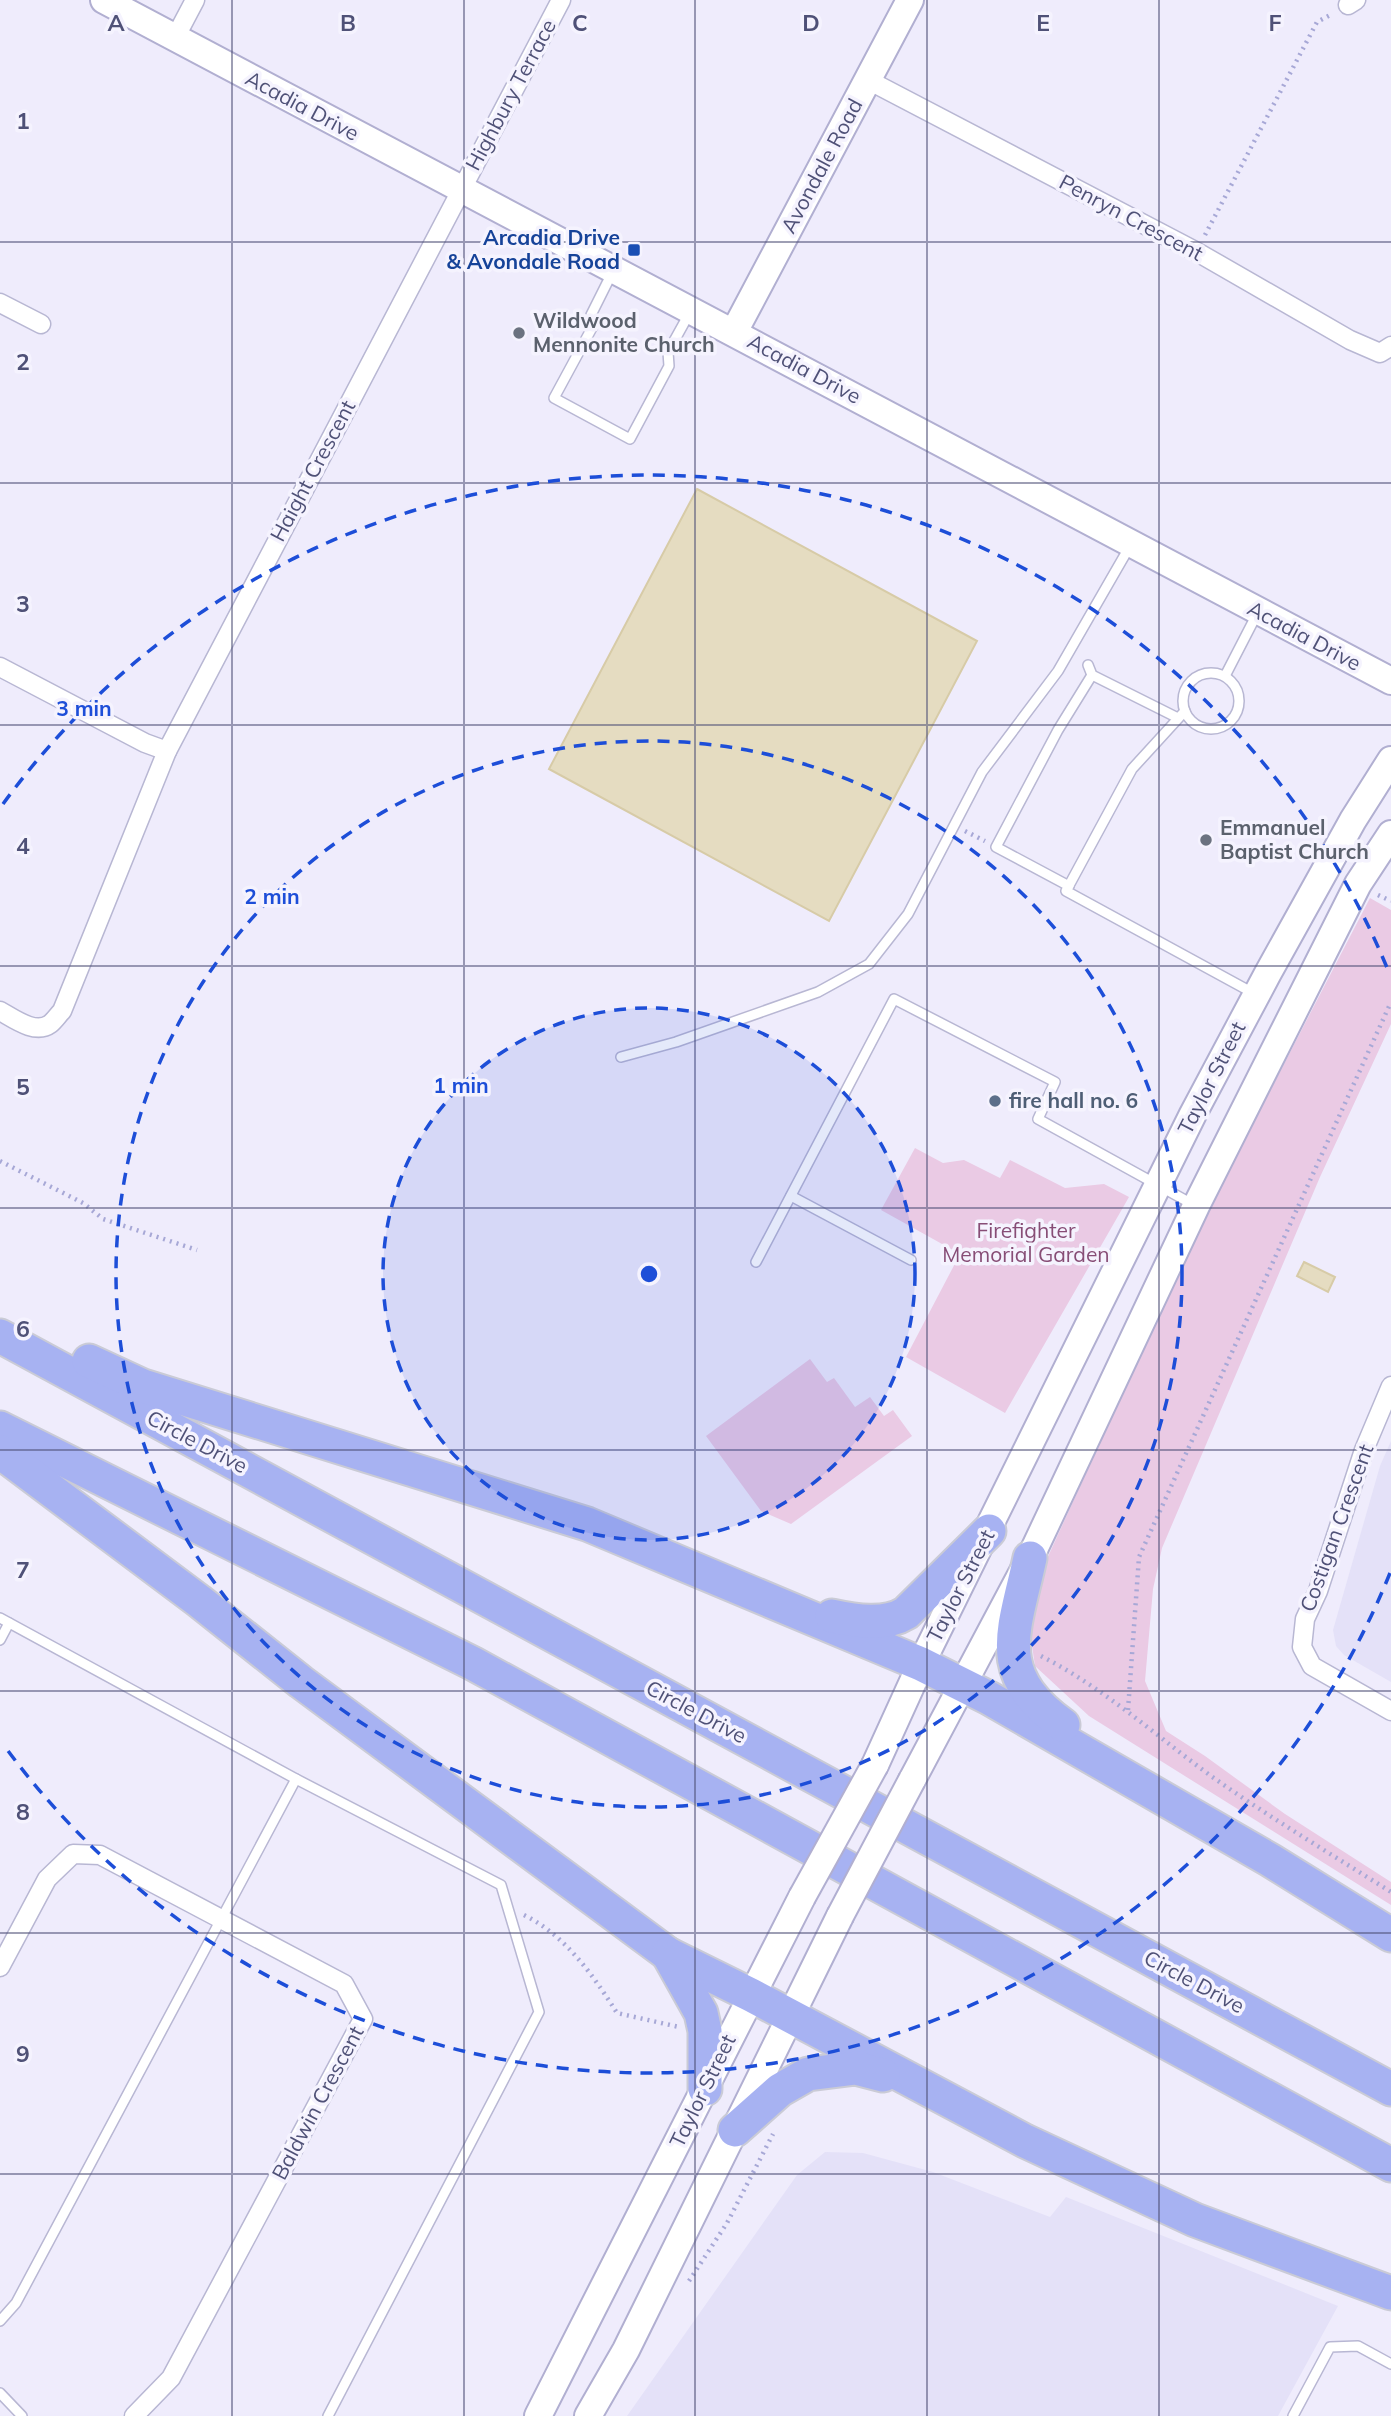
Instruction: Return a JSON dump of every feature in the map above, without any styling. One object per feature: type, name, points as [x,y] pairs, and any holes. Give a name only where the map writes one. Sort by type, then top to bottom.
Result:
[{"type":"highway","points":[[0,1321],[143,1385],[587,1524],[921,1664],[989,1698],[1270,1860],[1391,1935]]},
{"type":"highway","name":"Circle Drive","points":[[0,1336],[1391,2089]]},
{"type":"highway","points":[[0,1428],[472,1663],[1391,2165]]},
{"type":"highway","points":[[0,1452],[199,1601],[301,1682],[668,1954],[751,1995],[1025,2141],[1195,2220],[1391,2293]]},
{"type":"highway","points":[[761,1598],[856,1621],[896,1620],[906,1614],[989,1531]]},
{"type":"highway","points":[[1030,1558],[1013,1638],[1014,1667],[1018,1678],[1046,1713],[1169,1802]]},
{"type":"highway","points":[[668,1954],[701,2013],[705,2031],[705,2089]]},
{"type":"highway","points":[[734,2130],[780,2090],[808,2074],[856,2068],[910,2081]]},
{"type":"main road","name":"Acadia Drive","points":[[104,0],[460,191],[691,309],[1391,681]]},
{"type":"main road","name":"Avondale Road","points":[[734,332],[910,0]]},
{"type":"main road","name":"Taylor Street","points":[[538,2416],[751,1995],[875,1765],[921,1664],[1193,1114],[1353,820],[1391,760]]},
{"type":"main road","name":"Taylor Street","points":[[588,2416],[626,2350],[840,1916],[1030,1558],[1196,1206],[1358,884],[1391,834]]},
{"type":"street","points":[[175,38],[195,0]]},
{"type":"street","name":"Highbury Terrace","points":[[460,191],[561,0]]},
{"type":"street","name":"Penryn Crescent","points":[[868,80],[1197,252],[1350,340],[1380,352],[1391,346]]},
{"type":"street","name":"Haight Crescent","points":[[0,1011],[39,1028],[50,1025],[62,1011],[167,751],[460,191]]},
{"type":"street","points":[[0,303],[41,324]]},
{"type":"street","points":[[0,667],[145,743],[167,751]]},
{"type":"street","name":"Costigan Crescent","points":[[1391,1385],[1364,1450],[1318,1591],[1305,1619],[1302,1647],[1312,1666],[1391,1711]]},
{"type":"street","name":"Baldwin Crescent","points":[[0,1967],[47,1879],[73,1854],[100,1855],[344,1984],[363,2019],[171,2378],[134,2416]]},
{"type":"lane","points":[[614,270],[591,315],[593,326],[554,398],[630,439],[669,366],[668,352],[691,309]]},
{"type":"lane","points":[[621,1057],[676,1042],[818,992],[869,964],[908,914],[982,772],[1058,671],[1131,545]]},
{"type":"lane","points":[[1225,676],[1258,612]]},
{"type":"lane","points":[[1088,665],[1092,675],[1182,715],[1206,728],[1225,725],[1232,719],[1239,701],[1237,691],[1225,676],[1208,673],[1193,679],[1183,694],[1182,715],[1132,769],[1066,891],[1256,994]]},
{"type":"lane","points":[[1069,886],[996,847],[1038,765],[1092,675]]},
{"type":"lane","points":[[756,1262],[894,999],[1055,1082],[1038,1119],[1196,1206]]},
{"type":"lane","points":[[791,1196],[911,1260]]},
{"type":"lane","points":[[0,1640],[4,1621],[296,1779],[501,1885],[539,2012],[328,2416]]},
{"type":"lane","points":[[0,2321],[16,2303],[296,1779]]},
{"type":"lane","points":[[1293,2416],[1330,2347],[1358,2346],[1391,2364]]},
{"type":"lane","points":[[0,2393],[22,2416]]},
{"type":"path","points":[[1205,236],[1317,22]]},
{"type":"path","points":[[1378,895],[1391,901]]},
{"type":"path","points":[[1128,1710],[1139,1557],[1391,1002]]},
{"type":"path","points":[[0,1161],[83,1203],[103,1219],[197,1250]]},
{"type":"path","points":[[1014,1667],[1023,1658],[1037,1654],[1128,1710],[1237,1794],[1391,1892]]},
{"type":"path","points":[[507,1906],[544,1925],[593,1975],[617,2013],[690,2029]]},
{"type":"path","points":[[684,2290],[727,2223],[777,2128]]},
{"type":"shaded area","points":[[697,489],[977,641],[829,921],[549,769]]},
{"type":"shaded area","points":[[1304,1262],[1335,1277],[1328,1292],[1297,1276]]},
{"type":"shaded area","points":[[1391,1441],[1391,1682],[1344,1655],[1336,1646],[1333,1630],[1380,1466]]},
{"type":"shaded area","points":[[825,2152],[863,2153],[933,2172],[1050,2217],[1066,2197],[1338,2306],[1278,2416],[627,2416],[797,2175]]},
{"type":"green space","points":[[1370,898],[1391,910],[1391,1024],[1320,1177],[1162,1548],[1153,1589],[1145,1681],[1166,1731],[1285,1814],[1391,1882],[1391,1905],[1089,1716],[1035,1666],[1026,1605],[1187,1251]]},
{"type":"green space","name":"Firefighter Memorial Garden","points":[[915,1148],[943,1163],[964,1160],[1000,1178],[1010,1160],[1065,1188],[1104,1184],[1129,1197],[1005,1413],[906,1357],[960,1254],[881,1210]]},
{"type":"green space","points":[[810,1359],[827,1382],[834,1378],[855,1407],[870,1397],[884,1416],[893,1410],[912,1436],[791,1524],[761,1511],[706,1436]]},
{"type":"place","name":"Arcadia Drive & Avondale Road","points":[[634,250]]},
{"type":"place","name":"Wildwood Mennonite Church","points":[[519,333]]},
{"type":"place","name":"Emmanuel Baptist Church","points":[[1206,840]]},
{"type":"place","name":"fire hall no. 6","points":[[995,1101]]}]
